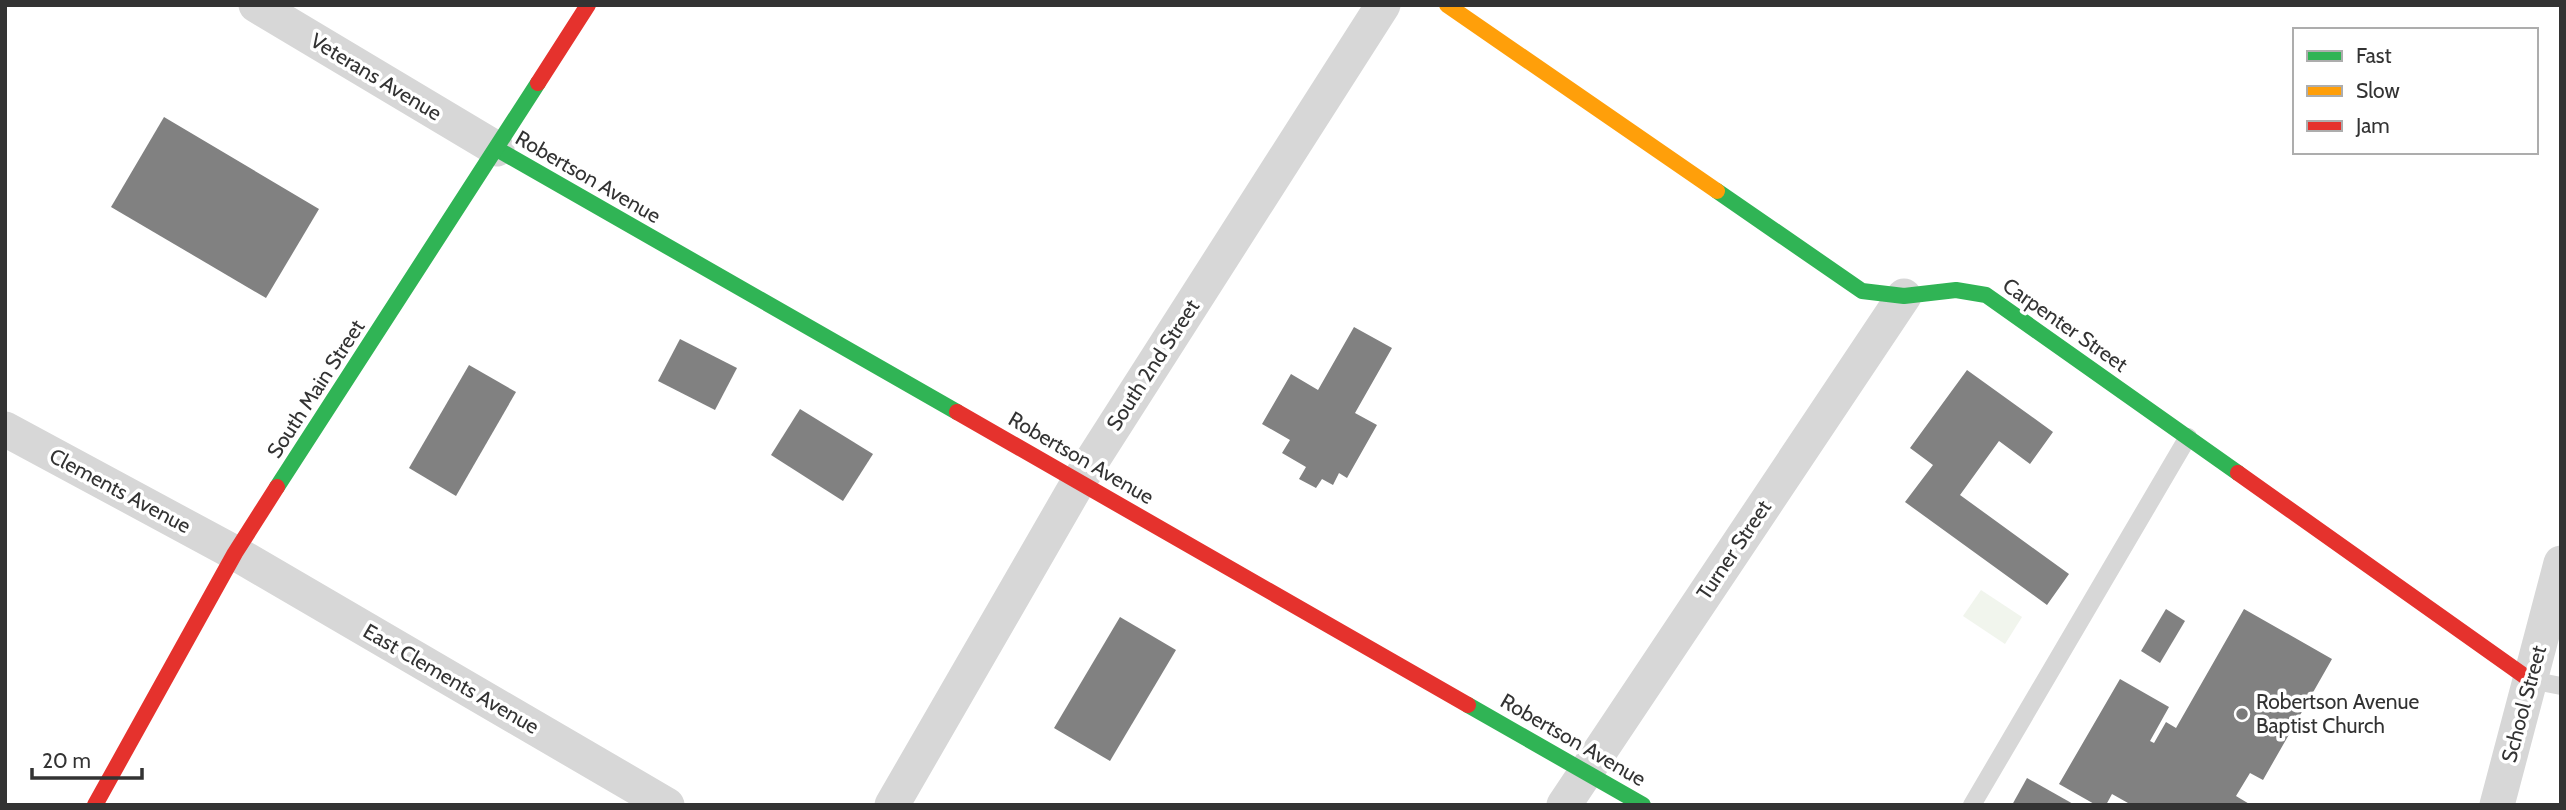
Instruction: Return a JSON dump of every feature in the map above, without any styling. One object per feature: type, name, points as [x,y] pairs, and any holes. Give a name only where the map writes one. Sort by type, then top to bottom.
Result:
[{"type":"street","name":"Veterans Avenue","points":[[256,5],[497,149]]},
{"type":"street","name":"South Main Street","points":[[95,805],[235,553],[588,5]]},
{"type":"street","name":"South 2nd Street","points":[[892,805],[1079,481],[1383,5]]},
{"type":"street","name":"Carpenter Street","points":[[1447,5],[1861,291],[1904,296],[1956,290],[1986,295],[2545,683]]},
{"type":"street","name":"Robertson Avenue","points":[[497,149],[1643,805]]},
{"type":"street","name":"Turner Street","points":[[1564,805],[1904,296]]},
{"type":"street","name":"Clements Avenue","points":[[5,429],[235,553]]},
{"type":"street","name":"East Clements Avenue","points":[[235,553],[667,805]]},
{"type":"street","name":"School Street","points":[[2497,805],[2545,683],[2561,563]]},
{"type":"lane","points":[[1972,805],[2188,437]]},
{"type":"shaded area","points":[[1981,590],[2022,617],[2005,644],[1963,616]]},
{"type":"building","points":[[164,117],[319,209],[266,298],[111,207]]},
{"type":"building","points":[[1354,327],[1392,348],[1355,413],[1377,425],[1347,478],[1339,473],[1333,485],[1322,479],[1316,488],[1299,479],[1306,467],[1282,453],[1290,440],[1262,424],[1291,374],[1318,390]]},
{"type":"building","points":[[680,339],[737,368],[715,410],[658,381]]},
{"type":"building","points":[[469,365],[516,392],[456,496],[409,468]]},
{"type":"building","points":[[1967,370],[2053,432],[2030,464],[1999,441],[1960,495],[2069,574],[2047,605],[1905,502],[1933,465],[1910,448]]},
{"type":"building","points":[[800,409],[873,454],[843,501],[771,455]]},
{"type":"building","points":[[2166,609],[2185,621],[2160,663],[2141,651]]},
{"type":"building","name":"Robertson Avenue Baptist Church","points":[[2244,609],[2332,659],[2263,780],[2250,773],[2236,796],[2251,805],[2126,805],[2128,803],[2112,794],[2106,805],[2096,805],[2059,784],[2120,679],[2169,707],[2150,741],[2154,743],[2166,722],[2176,728]]},
{"type":"building","points":[[1120,617],[1176,650],[1110,761],[1054,728]]},
{"type":"building","points":[[2027,778],[2075,805],[2012,805]]},
{"type":"traffic: fast","points":[[277,487],[538,83]]},
{"type":"traffic: fast","points":[[497,149],[957,412]]},
{"type":"traffic: fast","points":[[1717,191],[1862,291],[1904,296],[1956,290],[1986,295],[2238,473]]},
{"type":"traffic: fast","points":[[1468,705],[1643,805]]},
{"type":"traffic: slow","points":[[1447,5],[1717,191]]},
{"type":"traffic: jam","points":[[538,83],[588,5]]},
{"type":"traffic: jam","points":[[957,412],[1468,705]]},
{"type":"traffic: jam","points":[[2238,473],[2530,680]]},
{"type":"traffic: jam","points":[[95,805],[235,553],[277,487]]},
{"type":"place","name":"Robertson Avenue Baptist Church","points":[[2242,714]]}]
